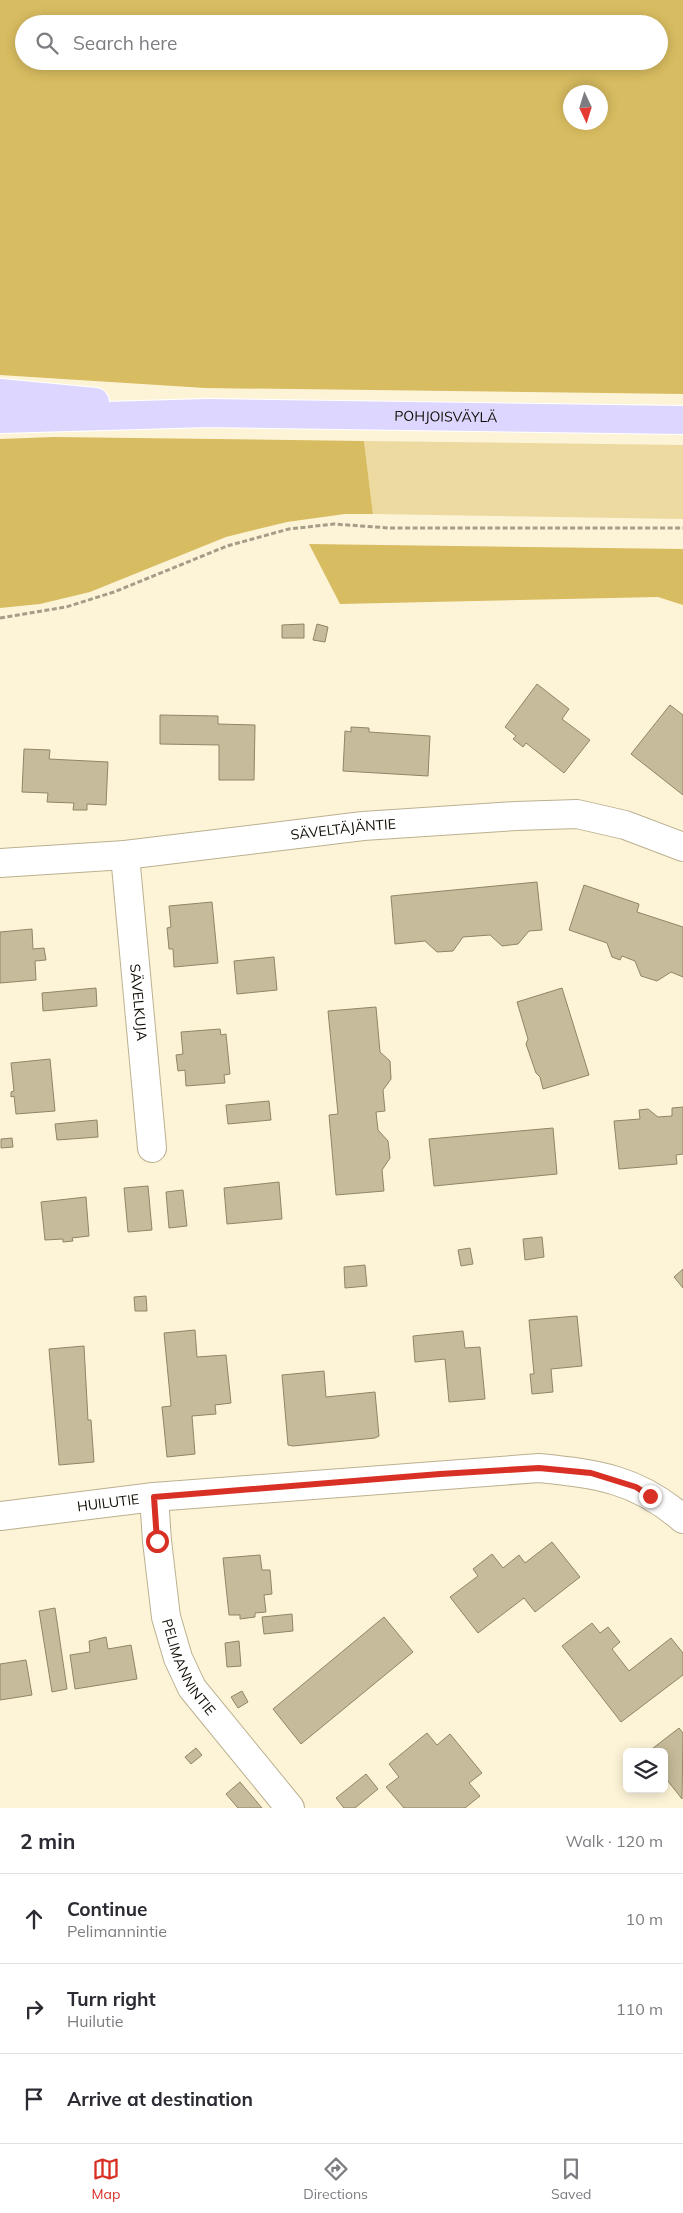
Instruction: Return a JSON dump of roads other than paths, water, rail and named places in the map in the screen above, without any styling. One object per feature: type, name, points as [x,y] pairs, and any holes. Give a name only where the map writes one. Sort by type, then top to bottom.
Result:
[{"type":"main road","name":"POHJOISVÄYLÄ","points":[[0,393],[209,413]]},
{"type":"main road","name":"POHJOISVÄYLÄ","points":[[0,419],[209,413],[683,420]]},
{"type":"street","name":"SÄVELTÄJÄNTIE","points":[[0,863],[125,855],[363,826],[568,814],[577,814],[625,825],[683,847]]},
{"type":"street","name":"SÄVELKUJA","points":[[125,855],[152,1148]]},
{"type":"street","name":"HUILUTIE","points":[[0,1516],[154,1497],[539,1468],[591,1473],[636,1487],[683,1519]]},
{"type":"street","name":"PELIMANNINTIE","points":[[154,1497],[166,1617],[178,1658],[192,1688],[290,1808]]}]
